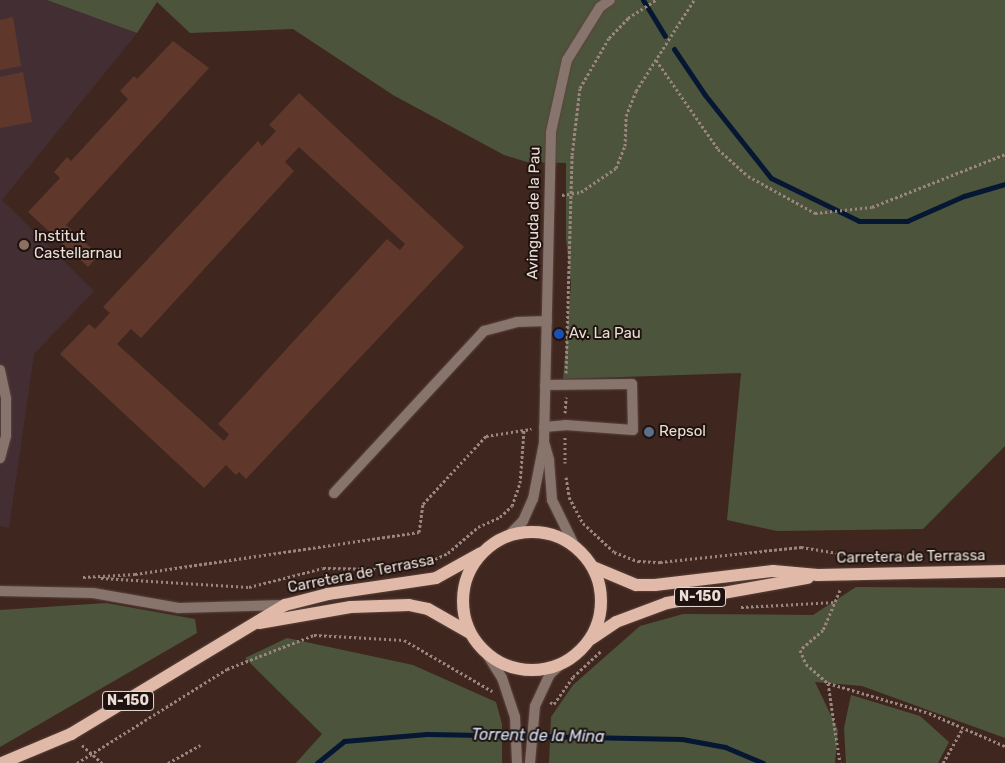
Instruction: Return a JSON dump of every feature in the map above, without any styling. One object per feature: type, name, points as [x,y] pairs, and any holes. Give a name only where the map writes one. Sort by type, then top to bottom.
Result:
[{"type":"main road","name":"N-150","points":[[536,531],[551,534],[574,545],[593,567],[601,590],[602,605],[590,640],[561,664],[539,670],[516,669],[487,654],[470,633],[464,616],[464,586],[482,553],[509,535],[536,531]]},
{"type":"main road","name":"Carretera de Terrassa","points":[[2,763],[71,734],[247,626],[285,605],[328,594],[436,578],[482,553]]},
{"type":"main road","name":"Carretera de Terrassa","points":[[593,567],[636,585],[773,571],[818,575]]},
{"type":"main road","name":"Carretera de Terrassa","points":[[590,640],[616,622],[667,603],[818,575],[1005,571]]},
{"type":"main road","name":"Carretera de Terrassa","points":[[247,626],[325,610],[409,605],[428,609],[470,633]]},
{"type":"street","name":"Avinguda de la Pau","points":[[509,535],[523,521],[533,499],[544,442],[551,132],[567,60],[600,8],[610,0]]},
{"type":"street","points":[[334,493],[484,332],[517,322],[547,321]]},
{"type":"street","points":[[0,370],[6,399],[6,436],[0,458]]},
{"type":"street","points":[[544,428],[565,425],[633,430],[632,384],[545,386]]},
{"type":"street","name":"Avinguda de la Pau","points":[[544,442],[549,460],[552,500],[574,545]]},
{"type":"street","points":[[0,591],[93,593],[179,608],[285,605]]},
{"type":"street","points":[[487,654],[510,697],[515,716],[517,763]]},
{"type":"street","points":[[530,763],[532,720],[538,698],[550,674],[561,664]]},
{"type":"path","points":[[656,0],[628,18],[609,38],[580,88],[572,155],[565,425],[565,472],[570,497],[583,523],[614,552],[642,562],[660,562],[801,547],[856,556],[932,556]]},
{"type":"path","points":[[549,197],[581,192],[599,183],[616,168],[624,146],[626,116],[636,91],[694,0]]},
{"type":"path","points":[[656,60],[718,149],[748,176],[815,213],[872,207],[1005,154]]},
{"type":"path","points":[[75,578],[136,574],[419,532],[423,504],[486,436],[544,428]]},
{"type":"path","points":[[420,566],[448,553],[478,527],[500,517],[512,506],[520,483],[524,430]]},
{"type":"path","points":[[84,577],[249,587],[323,568],[392,569]]},
{"type":"path","points":[[847,573],[823,630],[800,650],[806,664],[828,683],[929,713],[1005,746]]},
{"type":"path","points":[[731,607],[834,602]]},
{"type":"path","points":[[77,763],[227,669],[314,635],[404,640],[494,692],[510,697]]},
{"type":"path","points":[[538,698],[554,704],[573,677],[608,645]]},
{"type":"path","points":[[828,683],[840,763]]},
{"type":"path","points":[[943,763],[963,728]]},
{"type":"path","points":[[71,734],[102,763]]},
{"type":"path","points":[[168,763],[200,746]]},
{"type":"shaded area","name":"Institut Castellarnau","points":[[0,0],[47,0],[137,33],[2,200],[94,291],[34,354],[9,528],[0,526]]},
{"type":"green space","points":[[47,0],[1005,0],[1005,446],[923,529],[777,531],[727,520],[741,373],[563,379],[571,284],[566,239],[566,163],[527,162],[504,155],[393,95],[293,29],[190,33],[157,2],[137,33]]},
{"type":"green space","points":[[856,587],[1005,588],[1005,738],[862,686],[815,682],[838,730],[835,763],[549,763],[551,717],[573,685],[640,626],[683,614],[813,615]]},
{"type":"green space","points":[[106,603],[195,619],[197,633],[0,747],[0,610]]},
{"type":"green space","points":[[287,638],[413,665],[496,702],[502,724],[502,763],[296,763],[322,734],[245,658]]},
{"type":"green space","points":[[851,695],[920,716],[949,742],[938,763],[846,763],[844,728]]},
{"type":"building","points":[[13,17],[21,66],[0,70],[0,20]]},
{"type":"building","points":[[173,41],[209,68],[66,225],[99,255],[88,267],[28,212],[60,178],[54,172],[67,157],[71,161],[128,99],[120,91],[134,76],[137,79]]},
{"type":"building","points":[[23,72],[32,122],[0,128],[0,77]]},
{"type":"building","points":[[299,93],[464,247],[246,479],[239,472],[236,475],[226,465],[204,488],[60,354],[89,324],[95,329],[110,313],[103,307],[258,141],[262,146],[276,131],[269,125]],"holes":[[[299,147],[405,244],[400,250],[387,239],[218,424],[229,434],[224,441],[117,344],[131,329],[141,338],[294,171],[285,162]]]},
{"type":"waterway","points":[[643,0],[665,36]]},
{"type":"waterway","points":[[674,49],[705,95],[771,178],[859,221],[907,221],[964,196],[1005,184]]},
{"type":"waterway","name":"Torrent de la Mina","points":[[317,763],[344,741],[427,734],[682,739],[725,747],[763,763]]},
{"type":"place","name":"Institut Castellarnau","points":[[24,245]]},
{"type":"place","name":"Av. La Pau","points":[[559,334]]},
{"type":"place","name":"Repsol","points":[[649,432]]}]
